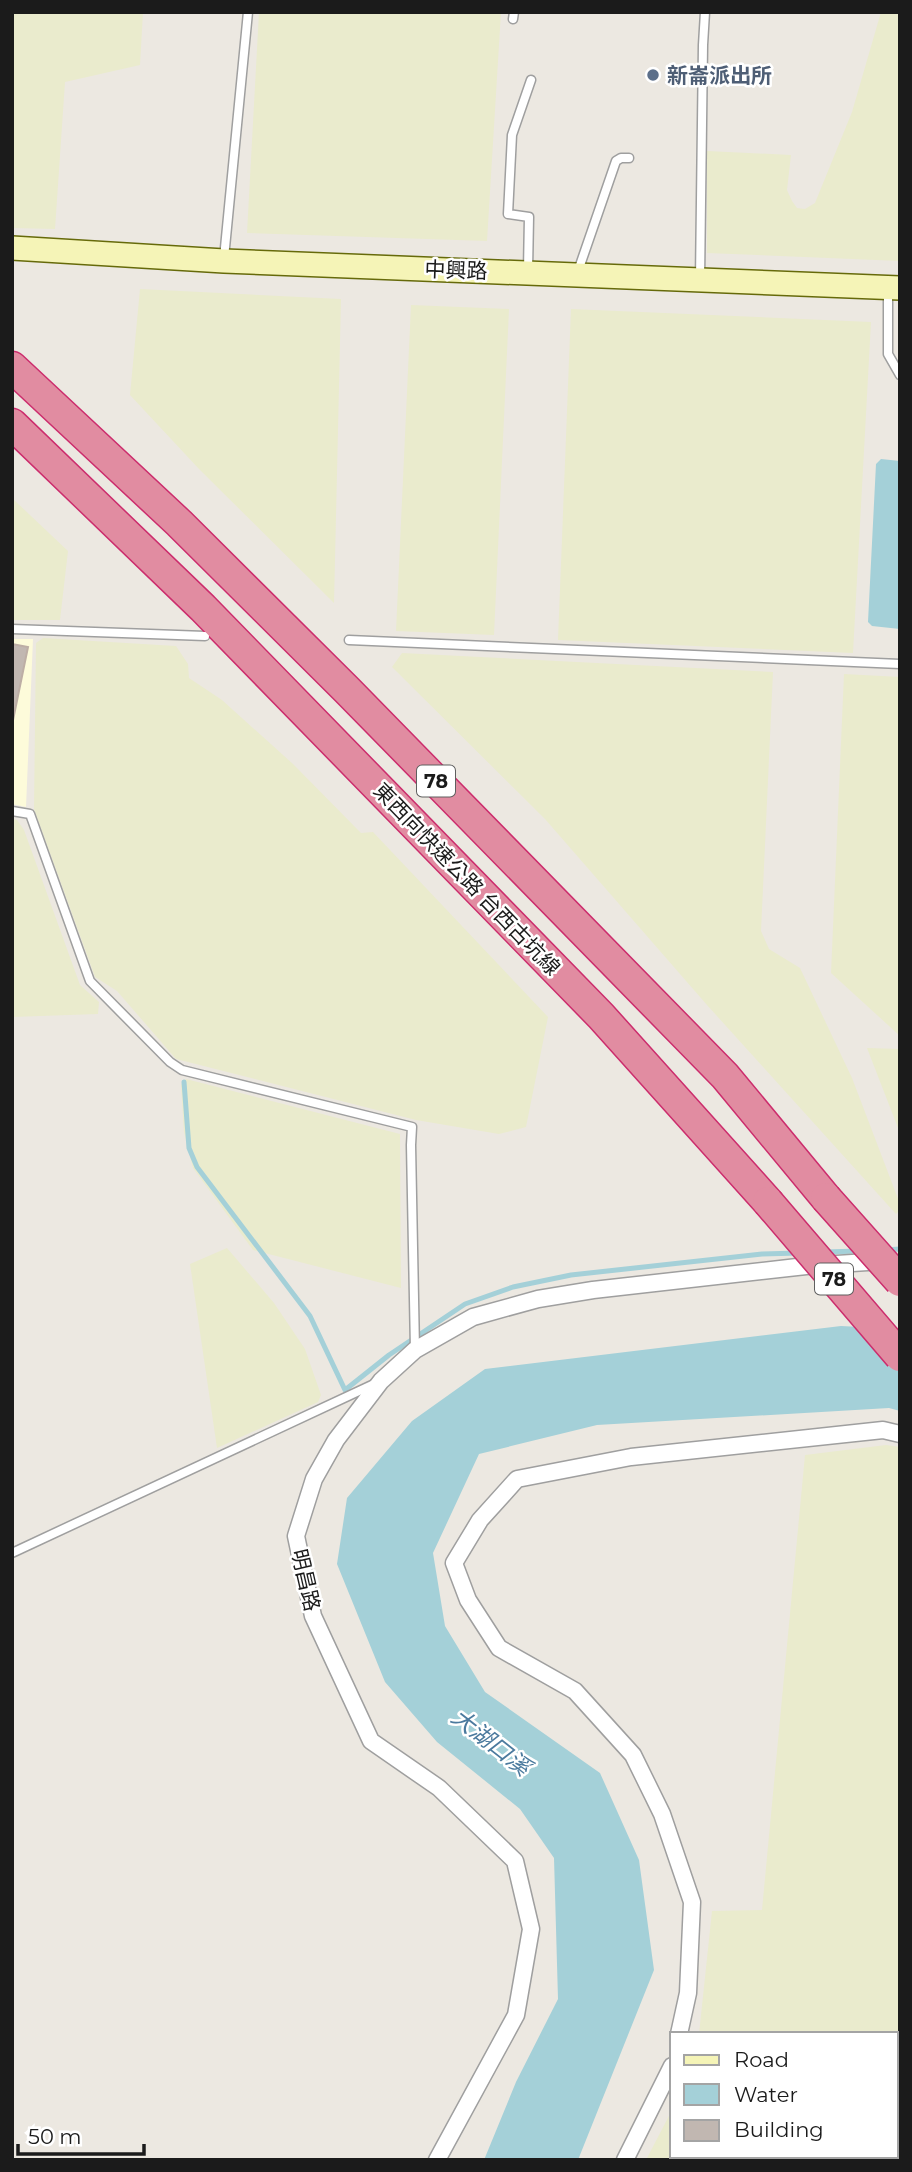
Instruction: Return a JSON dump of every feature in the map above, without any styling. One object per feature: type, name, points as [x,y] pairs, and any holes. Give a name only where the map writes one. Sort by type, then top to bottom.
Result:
[{"type":"highway","name":"78","points":[[20,374],[179,523],[348,690],[725,1076],[826,1198],[900,1281]]},
{"type":"highway","name":"東西向快速公路 台西古坑線","points":[[12,424],[204,608],[601,1016],[768,1202],[900,1356]]},
{"type":"main road","name":"中興路","points":[[12,248],[224,261],[894,288]]},
{"type":"street","name":"明昌路","points":[[437,2160],[516,2015],[531,1929],[515,1861],[439,1788],[370,1741],[313,1616],[296,1536],[314,1479],[336,1440],[381,1381],[415,1350],[473,1317],[538,1298],[794,1267],[900,1261]]},
{"type":"street","points":[[679,2032],[688,1993],[692,1902],[656,1802],[633,1755],[575,1691],[499,1648],[468,1600],[454,1563],[480,1520],[517,1479],[631,1457],[883,1430],[900,1434]]},
{"type":"street","points":[[625,2160],[670,2070]]},
{"type":"lane","points":[[224,261],[248,12]]},
{"type":"lane","points":[[700,280],[705,12]]},
{"type":"lane","points":[[528,273],[529,217],[508,214],[512,135],[531,80]]},
{"type":"lane","points":[[577,275],[616,161],[629,158]]},
{"type":"lane","points":[[894,288],[888,354],[900,375]]},
{"type":"lane","points":[[12,629],[205,636]]},
{"type":"lane","points":[[349,640],[900,664]]},
{"type":"lane","points":[[12,811],[30,814],[90,981],[170,1062],[182,1070],[412,1127],[415,1350]]},
{"type":"lane","points":[[12,1553],[381,1381]]},
{"type":"shaded area","points":[[12,639],[33,639],[26,807],[12,804]]},
{"type":"green space","points":[[12,12],[143,12],[140,65],[65,82],[55,229],[12,228]]},
{"type":"green space","points":[[259,12],[501,12],[487,241],[247,233]]},
{"type":"green space","points":[[881,12],[900,12],[900,261],[707,253],[707,151],[791,155],[787,190],[792,201],[797,208],[805,209],[815,203],[852,112]]},
{"type":"green space","points":[[140,289],[341,299],[334,603],[199,469],[130,395]]},
{"type":"green space","points":[[411,305],[509,309],[494,635],[396,631]]},
{"type":"green space","points":[[571,309],[871,322],[853,653],[558,640]]},
{"type":"green space","points":[[12,498],[68,551],[60,620],[12,620]]},
{"type":"green space","points":[[43,638],[176,646],[188,664],[189,678],[222,700],[293,764],[361,833],[373,832],[548,1017],[526,1127],[499,1134],[416,1120],[176,1059],[117,991],[95,977],[34,809],[36,643]]},
{"type":"green space","points":[[402,653],[773,672],[761,931],[769,949],[800,968],[852,1078],[900,1204],[900,1210],[896,1214],[707,1005],[545,819],[392,667]]},
{"type":"green space","points":[[844,674],[900,677],[900,1036],[831,973]]},
{"type":"green space","points":[[12,819],[17,820],[24,830],[80,985],[99,1002],[98,1014],[12,1017]]},
{"type":"green space","points":[[867,1048],[900,1049],[900,1133]]},
{"type":"green space","points":[[186,1079],[400,1134],[401,1288],[253,1250],[193,1168],[184,1132],[181,1085]]},
{"type":"green space","points":[[227,1248],[274,1303],[305,1349],[321,1395],[318,1402],[217,1448],[190,1264]]},
{"type":"green space","points":[[886,1445],[900,1447],[900,2160],[646,2160],[670,2114],[670,2158],[898,2158],[898,2032],[699,2032],[712,1911],[762,1910],[805,1455]]},
{"type":"water","points":[[881,459],[900,461],[900,629],[872,626],[868,622],[876,464]]},
{"type":"water","name":"大湖口溪","points":[[841,1326],[900,1329],[900,1411],[889,1408],[597,1425],[479,1454],[433,1553],[445,1626],[485,1692],[600,1773],[639,1860],[654,1970],[578,2160],[484,2160],[516,2082],[558,1999],[554,1858],[520,1809],[437,1742],[385,1682],[337,1564],[347,1498],[412,1421],[485,1369]]},
{"type":"building","points":[[12,644],[28,647],[12,725]]},
{"type":"waterway","points":[[184,1082],[189,1148],[197,1167],[310,1316],[345,1390],[389,1355],[465,1304],[513,1287],[571,1275],[762,1254],[799,1253]]},
{"type":"waterway","points":[[885,1250],[900,1249]]},
{"type":"waterway","points":[[826,1252],[858,1251]]},
{"type":"place","name":"新崙派出所","points":[[653,75]]}]
